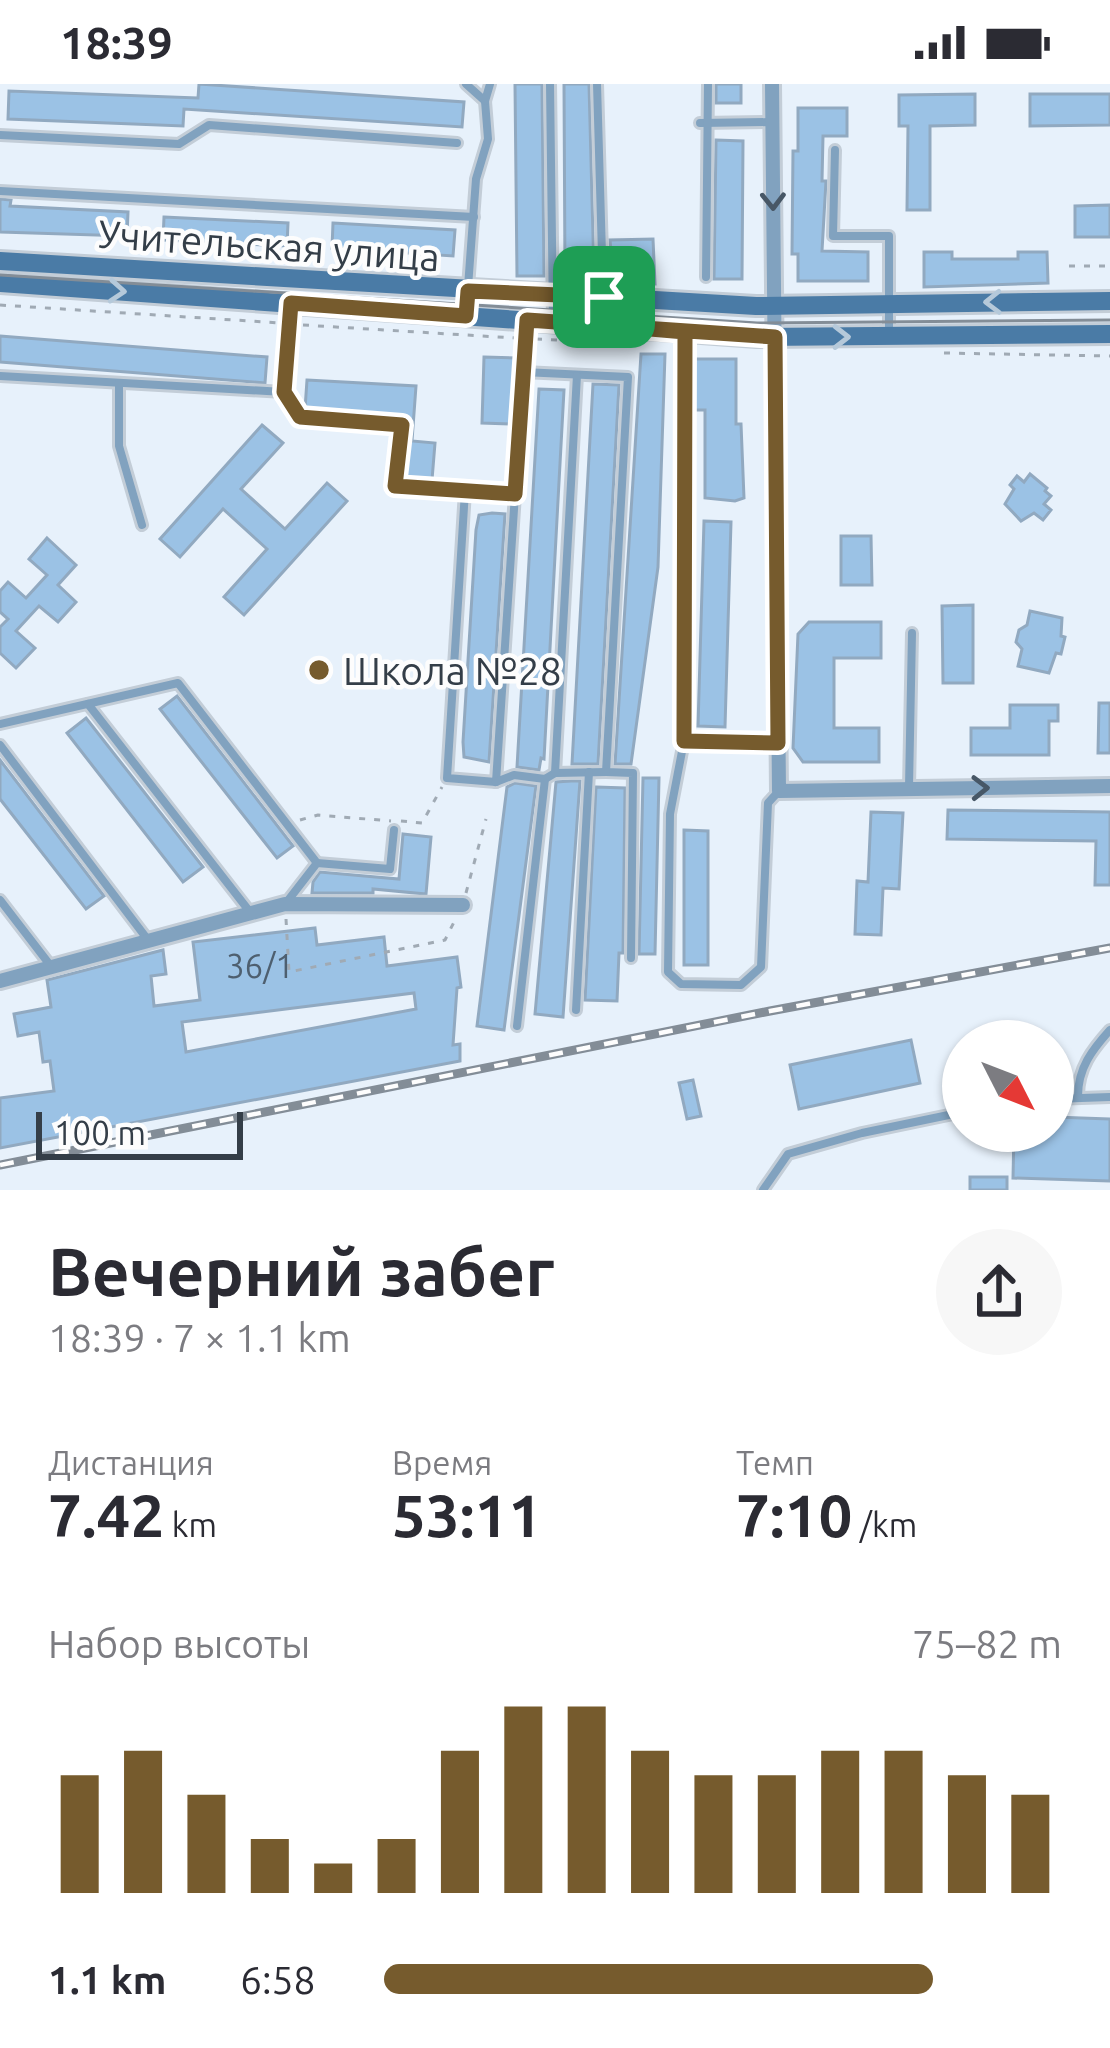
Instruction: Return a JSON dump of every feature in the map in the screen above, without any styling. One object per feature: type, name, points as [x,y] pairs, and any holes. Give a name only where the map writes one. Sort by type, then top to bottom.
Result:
[{"type":"main road","name":"Учительская улица","points":[[0,261],[775,306],[1110,301]]},
{"type":"main road","name":"Учительская улица","points":[[0,283],[775,337],[1110,334]]},
{"type":"street","points":[[772,84],[779,790],[1110,786]]},
{"type":"street","points":[[0,981],[285,904],[463,904]]},
{"type":"lane","points":[[466,84],[485,101]]},
{"type":"lane","points":[[466,316],[476,179],[488,139],[485,101],[490,84]]},
{"type":"lane","points":[[550,84],[553,321]]},
{"type":"lane","points":[[597,84],[604,325]]},
{"type":"lane","points":[[706,277],[708,84]]},
{"type":"lane","points":[[704,123],[772,122]]},
{"type":"lane","points":[[0,135],[179,144],[209,125],[457,143]]},
{"type":"lane","points":[[835,151],[832,236],[889,236],[889,336]]},
{"type":"lane","points":[[0,191],[474,217]]},
{"type":"lane","points":[[291,303],[284,392],[300,417],[402,425],[395,486],[515,494]]},
{"type":"lane","points":[[496,782],[527,320]]},
{"type":"lane","points":[[685,332],[684,741],[670,814],[668,972],[681,984],[741,985],[761,967],[768,803],[779,790]]},
{"type":"lane","points":[[523,372],[628,377],[606,772]]},
{"type":"lane","points":[[555,773],[577,374]]},
{"type":"lane","points":[[0,376],[284,392]]},
{"type":"lane","points":[[119,383],[119,446],[142,525]]},
{"type":"lane","points":[[464,491],[447,778],[496,782],[514,775],[545,779],[555,773],[633,773],[631,958]]},
{"type":"lane","points":[[909,789],[912,633]]},
{"type":"lane","points":[[0,724],[178,683],[317,863],[390,869],[394,830]]},
{"type":"lane","points":[[88,704],[251,914]]},
{"type":"lane","points":[[684,741],[778,743]]},
{"type":"lane","points":[[0,745],[148,940]]},
{"type":"lane","points":[[576,1010],[589,772]]},
{"type":"lane","points":[[517,1026],[545,779]]},
{"type":"lane","points":[[285,904],[317,863]]},
{"type":"lane","points":[[0,900],[51,966]]},
{"type":"lane","points":[[1078,1096],[1087,1057],[1110,1030]]},
{"type":"lane","points":[[1074,1096],[1110,1097]]},
{"type":"lane","points":[[763,1190],[788,1154],[942,1116]]},
{"type":"path","points":[[1069,266],[1110,266]]},
{"type":"path","points":[[979,353],[1110,356]]},
{"type":"path","points":[[286,824],[318,815],[422,823],[447,778]]},
{"type":"path","points":[[285,904],[289,972],[445,940],[463,904],[486,819]]},
{"type":"building","points":[[199,84],[464,102],[462,127],[184,109],[183,126],[8,119],[9,91],[198,98]]},
{"type":"building","points":[[515,84],[542,84],[544,276],[517,276]]},
{"type":"building","points":[[564,84],[589,84],[594,274],[565,275]]},
{"type":"building","points":[[716,84],[741,84],[741,103],[716,103]]},
{"type":"building","points":[[975,94],[975,125],[930,126],[930,210],[907,210],[908,126],[899,126],[899,95]]},
{"type":"building","points":[[1030,94],[1110,94],[1110,125],[1030,126]]},
{"type":"building","points":[[798,108],[847,108],[847,136],[823,136],[822,251],[868,252],[868,281],[798,281],[798,254],[792,254]]},
{"type":"building","points":[[716,140],[743,141],[742,279],[714,279]]},
{"type":"building","points":[[0,199],[11,200],[10,206],[128,212],[127,236],[0,232]]},
{"type":"building","points":[[1110,205],[1110,237],[1075,237],[1075,206]]},
{"type":"building","points":[[164,217],[288,223],[287,246],[163,240]]},
{"type":"building","points":[[333,223],[455,230],[453,256],[332,248]]},
{"type":"building","points":[[653,239],[655,284],[614,284],[610,240]]},
{"type":"building","points":[[924,252],[952,252],[952,259],[1018,259],[1018,252],[1047,252],[1048,283],[924,287]]},
{"type":"building","points":[[0,336],[267,357],[265,383],[0,362]]},
{"type":"building","points":[[641,354],[665,354],[658,567],[631,764],[615,764]]},
{"type":"building","points":[[484,357],[516,358],[512,424],[482,423]]},
{"type":"building","points":[[693,359],[736,359],[736,424],[741,424],[744,498],[735,501],[705,498],[705,410],[693,410]]},
{"type":"building","points":[[307,380],[416,386],[412,441],[435,443],[432,480],[404,478],[408,419],[305,409]]},
{"type":"building","points":[[593,384],[619,385],[598,764],[572,764]]},
{"type":"building","points":[[539,389],[564,390],[544,759],[539,770],[517,767]]},
{"type":"building","points":[[262,425],[283,443],[241,489],[285,529],[327,483],[347,501],[244,615],[224,597],[267,549],[223,509],[180,557],[160,539]]},
{"type":"building","points":[[1030,474],[1047,488],[1051,496],[1044,504],[1051,510],[1043,520],[1034,513],[1021,521],[1005,504],[1017,476],[1024,482]]},
{"type":"building","points":[[505,514],[489,762],[464,757],[463,742],[476,530],[479,515]]},
{"type":"building","points":[[704,521],[731,522],[725,727],[698,726]]},
{"type":"building","points":[[841,536],[871,536],[872,585],[841,585]]},
{"type":"building","points":[[47,538],[76,565],[58,585],[76,602],[58,622],[39,606],[16,631],[35,648],[16,668],[0,653],[0,627],[8,619],[0,612],[0,591],[8,582],[26,598],[47,575],[29,559]]},
{"type":"building","points":[[973,605],[973,683],[943,683],[942,606]]},
{"type":"building","points":[[1030,611],[1062,618],[1061,654],[1056,653],[1049,673],[1018,666],[1022,649],[1016,642]]},
{"type":"building","points":[[809,622],[881,622],[881,658],[834,658],[834,728],[879,728],[879,762],[803,762],[793,748],[798,634]]},
{"type":"building","points":[[177,696],[293,846],[277,858],[160,709]]},
{"type":"building","points":[[1099,703],[1110,703],[1110,753],[1098,753]]},
{"type":"building","points":[[1010,705],[1058,705],[1058,721],[1049,721],[1049,755],[971,755],[971,728],[1010,728]]},
{"type":"building","points":[[86,718],[203,867],[183,882],[67,733]]},
{"type":"building","points":[[0,760],[104,896],[86,909],[0,799]]},
{"type":"building","points":[[643,778],[659,778],[655,954],[639,954]]},
{"type":"building","points":[[580,781],[563,1017],[535,1014],[556,782]]},
{"type":"building","points":[[515,783],[536,786],[504,1030],[477,1026],[507,787]]},
{"type":"building","points":[[596,787],[625,788],[623,953],[619,953],[617,1001],[585,1000]]},
{"type":"building","points":[[948,810],[1110,812],[1110,885],[1095,885],[1096,841],[947,839]]},
{"type":"building","points":[[871,812],[903,813],[899,889],[883,888],[881,935],[855,934],[857,881],[868,882]]},
{"type":"building","points":[[684,830],[708,831],[708,965],[684,965]]},
{"type":"building","points":[[403,834],[431,837],[426,894],[373,889],[373,893],[312,893],[320,872],[399,879]]},
{"type":"building","points":[[315,928],[317,945],[384,937],[387,966],[457,957],[461,987],[457,988],[453,1045],[460,1044],[460,1061],[0,1148],[0,1098],[54,1091],[39,1032],[18,1036],[14,1014],[51,1007],[47,980],[163,950],[166,974],[151,976],[154,1006],[200,1000],[193,942]],"holes":[[[414,993],[416,1009],[186,1052],[182,1022]]]},
{"type":"building","points":[[911,1040],[920,1083],[799,1109],[790,1065]]},
{"type":"building","points":[[693,1080],[701,1116],[687,1119],[679,1083]]},
{"type":"building","points":[[1074,1118],[1110,1119],[1110,1181],[1013,1178],[1014,1152],[1074,1152]]},
{"type":"building","points":[[970,1177],[1007,1177],[1007,1190],[970,1190]]},
{"type":"tram line","points":[[0,275],[757,323],[1110,320]]},
{"type":"railway","points":[[0,1165],[1110,948]]},
{"type":"place","name":"Школа №28","points":[[319,670]]},
{"type":"route","points":[[604,297],[468,291],[466,316],[291,303],[284,392],[300,417],[402,425],[395,486],[515,494],[527,320],[685,332],[775,337],[778,743],[684,741],[685,332],[604,325],[604,297]]}]
